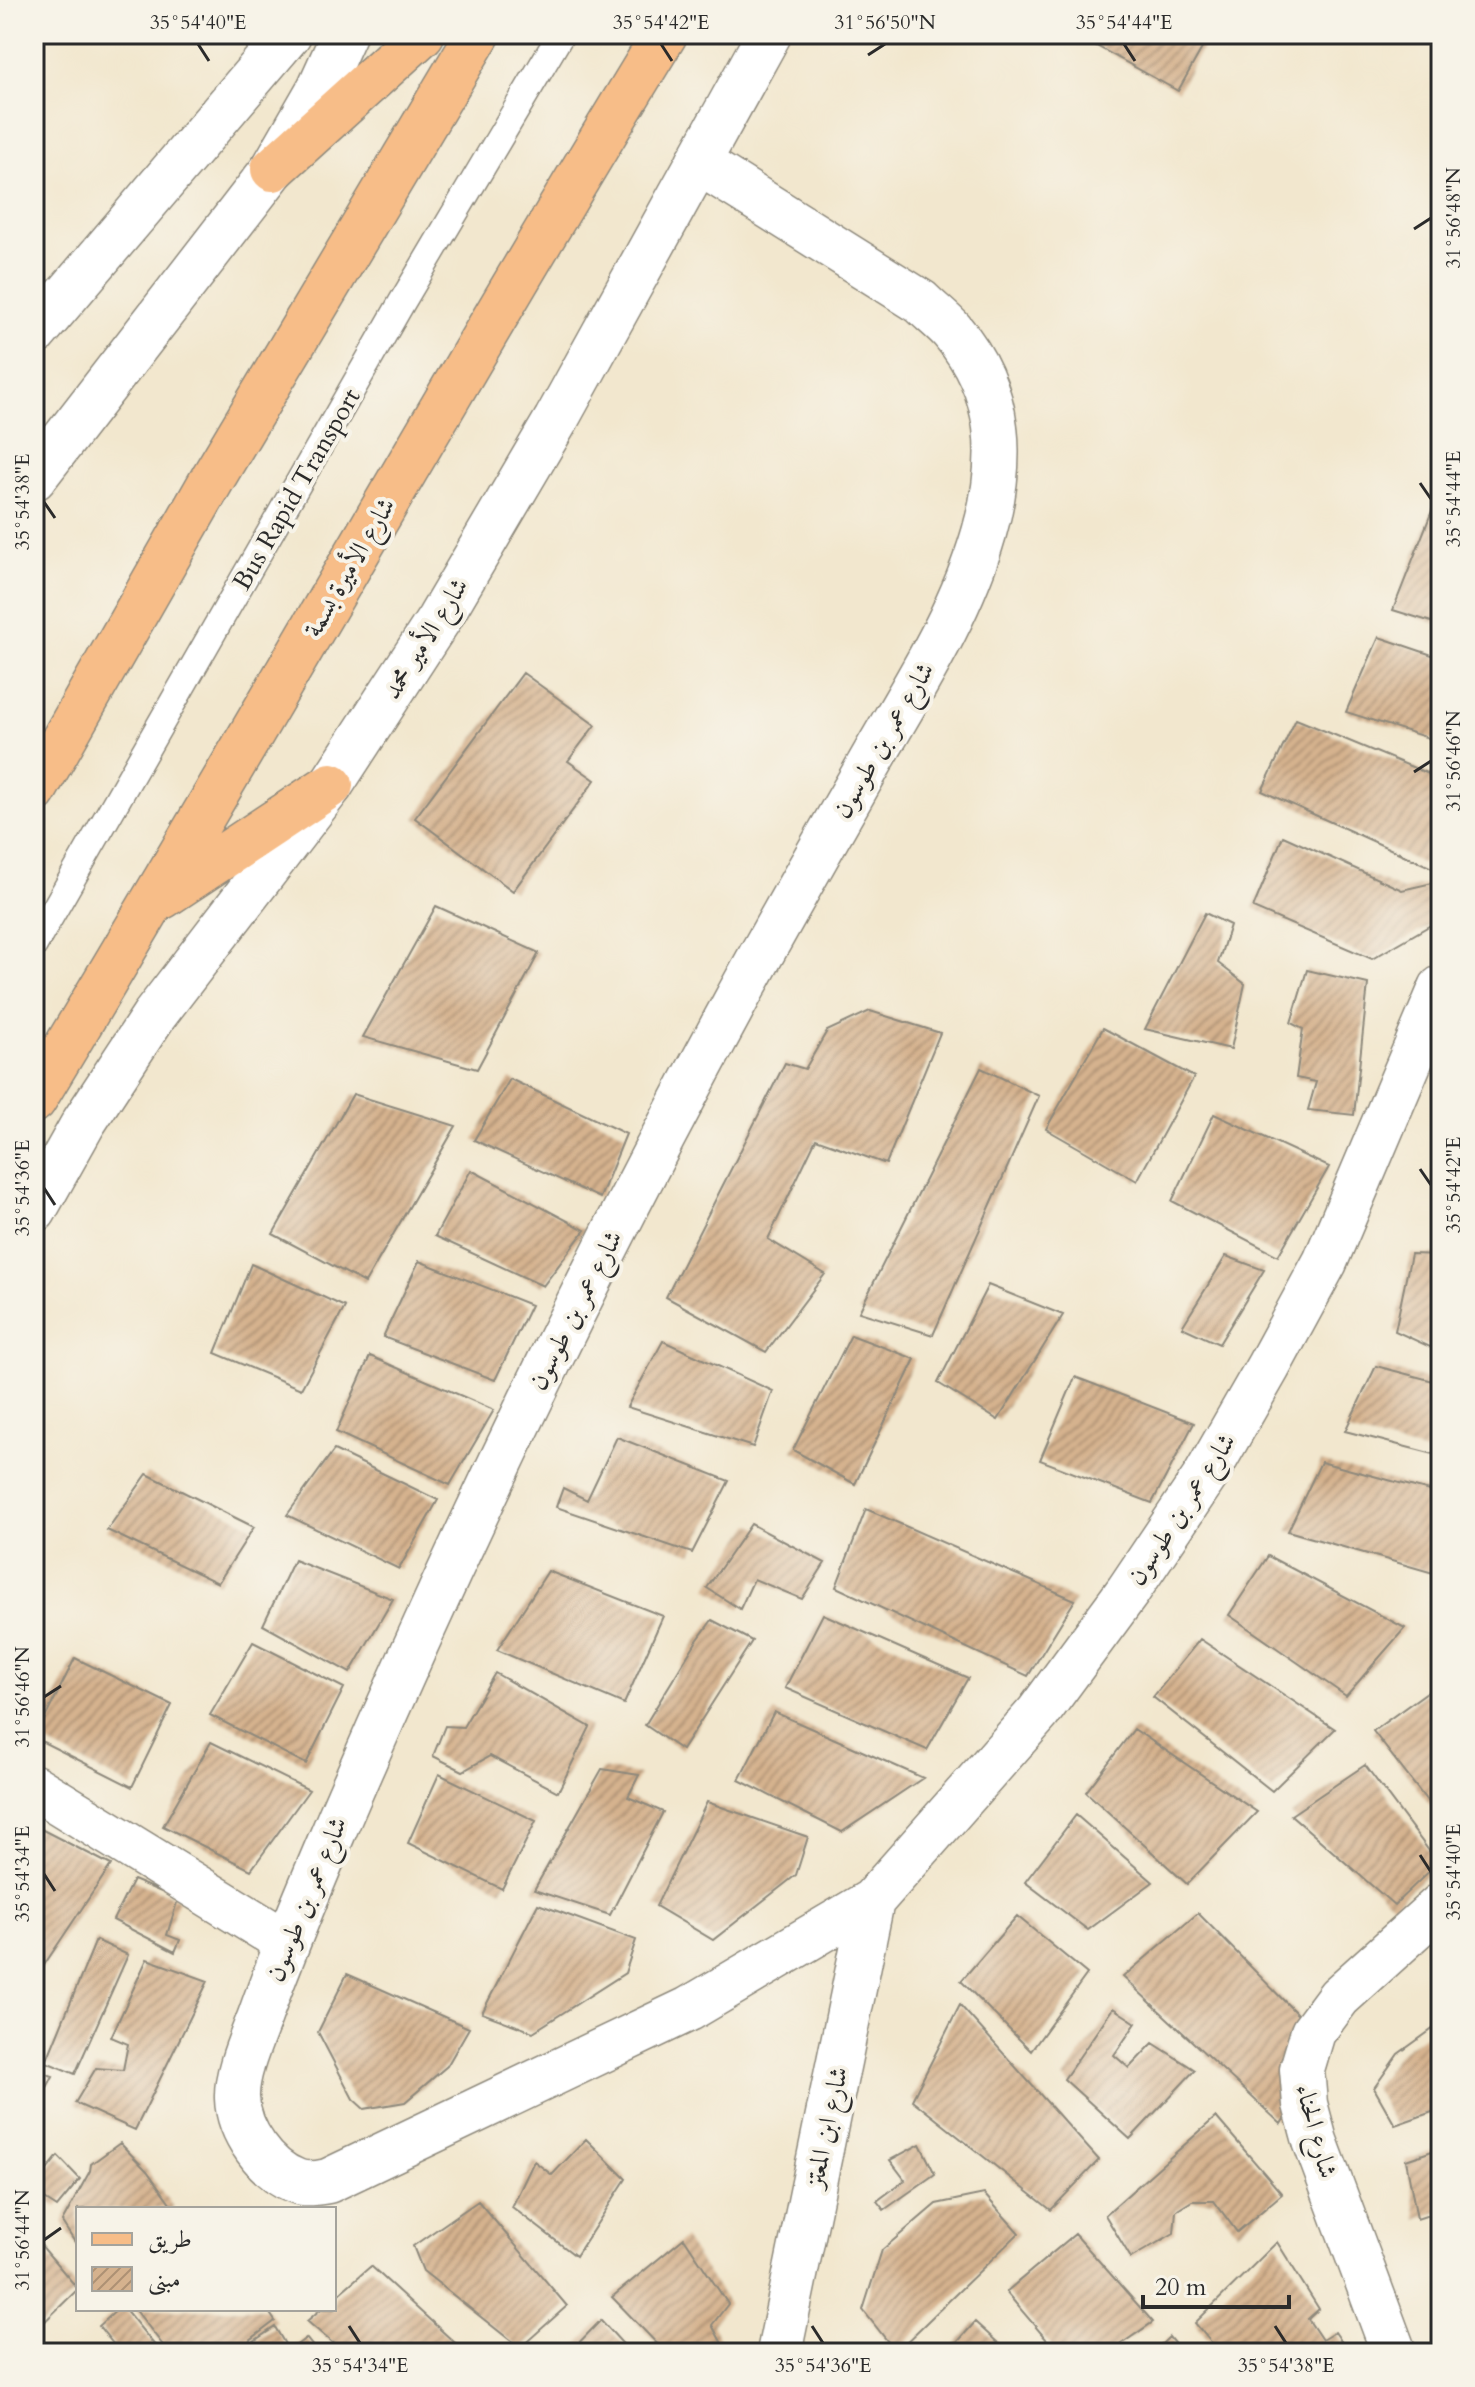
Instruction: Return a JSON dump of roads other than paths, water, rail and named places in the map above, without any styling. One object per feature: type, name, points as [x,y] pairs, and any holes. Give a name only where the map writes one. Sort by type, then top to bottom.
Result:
[{"type":"main road","points":[[273,169],[422,34]]},
{"type":"main road","points":[[34,791],[213,478],[478,34]]},
{"type":"main road","name":"شارع الأميرة بسمة","points":[[34,1100],[153,903],[550,222],[665,34]]},
{"type":"main road","points":[[153,903],[331,785]]},
{"type":"street","points":[[34,334],[289,34]]},
{"type":"street","points":[[34,478],[273,169],[319,89],[344,34]]},
{"type":"street","name":"شارع الأمير محمد","points":[[34,1211],[84,1122],[153,1017],[331,785],[439,619],[556,420],[769,34]]},
{"type":"street","name":"شارع عمر بن طوسون","points":[[698,162],[921,302],[949,328],[972,358],[989,393],[997,431],[997,469],[985,529],[966,588],[939,644],[775,929],[674,1113],[572,1313],[468,1529],[286,1942],[244,2058],[236,2096],[243,2128],[265,2160],[296,2181],[313,2184],[328,2181],[689,2009],[872,1901],[1038,1713],[1128,1591],[1206,1475],[1325,1262],[1441,988]]},
{"type":"street","points":[[34,1787],[286,1942]]},
{"type":"street","name":"شارع ابن المعتز","points":[[779,2353],[872,1901]]},
{"type":"street","name":"شارع الحناء","points":[[1394,2353],[1315,2141],[1305,2104],[1302,2069],[1313,2032],[1339,1997],[1441,1905]]},
{"type":"lane","name":"Bus Rapid Transport","points":[[34,945],[402,302],[561,34]]}]
